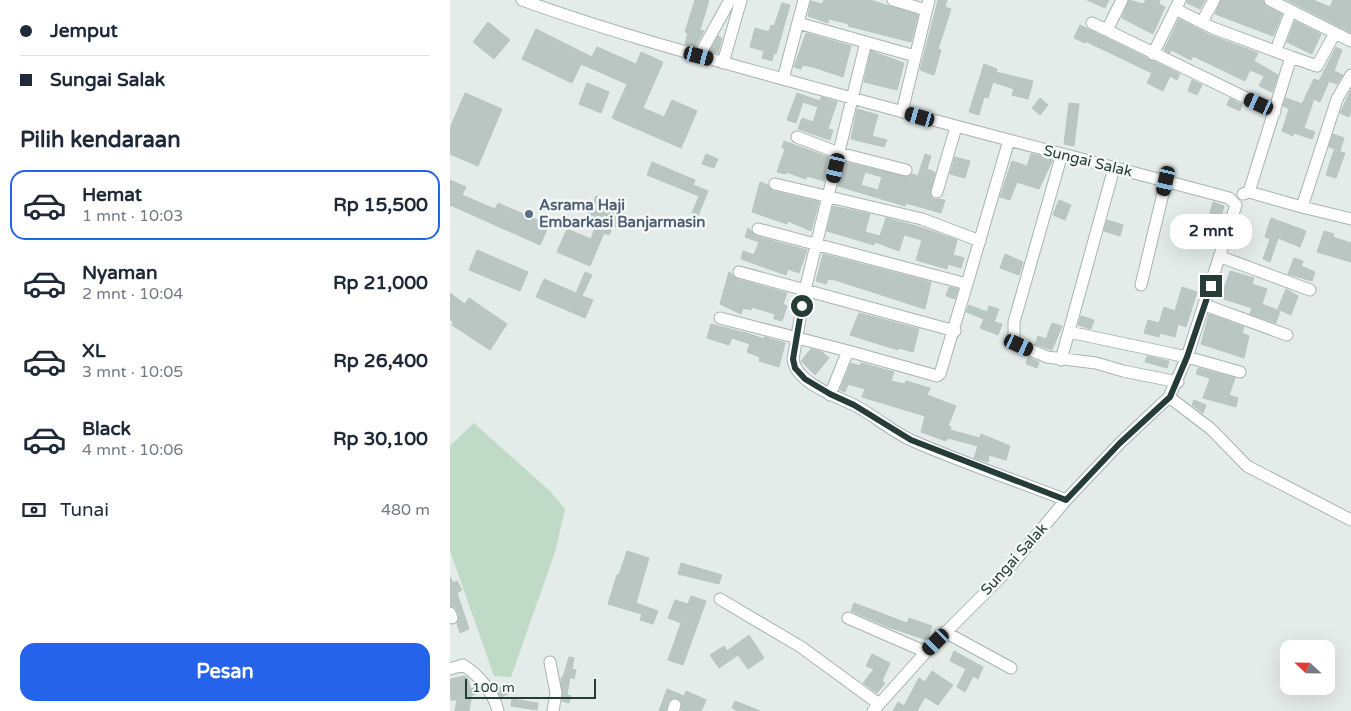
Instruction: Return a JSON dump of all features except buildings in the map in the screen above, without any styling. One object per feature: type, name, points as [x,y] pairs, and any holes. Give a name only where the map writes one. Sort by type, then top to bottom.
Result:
[{"type":"street","name":"Sungai Salak","points":[[522,0],[582,22],[699,56],[956,127],[1166,181],[1233,200],[1236,205],[1236,211],[1205,305],[1178,382],[1170,397],[1120,443],[1066,500],[1002,576],[945,632],[876,707]]},
{"type":"street","points":[[699,56],[730,0]]},
{"type":"street","points":[[724,62],[741,0]]},
{"type":"street","points":[[783,79],[804,0]]},
{"type":"street","points":[[893,0],[927,5],[902,112]]},
{"type":"street","points":[[1107,30],[1122,0]]},
{"type":"street","points":[[1202,22],[1214,0]]},
{"type":"street","points":[[1270,0],[1351,41]]},
{"type":"street","points":[[1153,54],[1178,4],[1202,22],[1314,66],[1319,66],[1335,33]]},
{"type":"street","points":[[1276,50],[1291,11]]},
{"type":"street","points":[[798,23],[914,56]]},
{"type":"street","points":[[1092,23],[1275,112]]},
{"type":"street","points":[[866,42],[818,244],[805,290],[793,359],[795,368],[805,379],[830,394],[854,405],[911,440],[1066,500]]},
{"type":"street","points":[[1233,200],[1248,192],[1291,57]]},
{"type":"street","points":[[1302,207],[1337,99],[1351,75]]},
{"type":"street","points":[[937,192],[956,127]]},
{"type":"street","points":[[797,138],[840,153],[906,170]]},
{"type":"street","points":[[720,318],[797,337],[937,376],[942,372],[1009,140]]},
{"type":"street","points":[[1062,154],[1012,332],[1014,340],[1019,345],[1046,357],[1096,363],[1122,371],[1178,382]]},
{"type":"street","points":[[1061,360],[1114,168]]},
{"type":"street","points":[[1141,285],[1166,181]]},
{"type":"street","points":[[775,184],[922,219],[980,241]]},
{"type":"street","points":[[1248,192],[1351,219]]},
{"type":"street","points":[[758,229],[968,284]]},
{"type":"street","points":[[1221,257],[1310,290]]},
{"type":"street","points":[[739,272],[954,332]]},
{"type":"street","points":[[1205,305],[1286,335]]},
{"type":"street","points":[[1069,332],[1187,357],[1240,372]]},
{"type":"street","points":[[830,394],[848,351]]},
{"type":"street","points":[[1170,397],[1211,429],[1247,466],[1351,520]]},
{"type":"street","points":[[720,599],[801,648],[876,707]]},
{"type":"street","points":[[848,618],[926,652]]},
{"type":"street","points":[[945,632],[1011,668]]},
{"type":"street","points":[[550,662],[556,693],[553,711]]},
{"type":"street","points":[[450,669],[463,665],[474,671],[496,703],[498,711]]},
{"type":"green space","points":[[474,423],[550,491],[565,509],[555,552],[511,677],[494,676],[450,551],[450,446]]},
{"type":"place","name":"Asrama Haji Embarkasi Banjarmasin","points":[[529,214]]},
{"type":"route","points":[[802,306],[793,364],[798,373],[805,379],[888,424],[911,440],[1066,500],[1120,443],[1170,397],[1178,382],[1211,286]]}]
